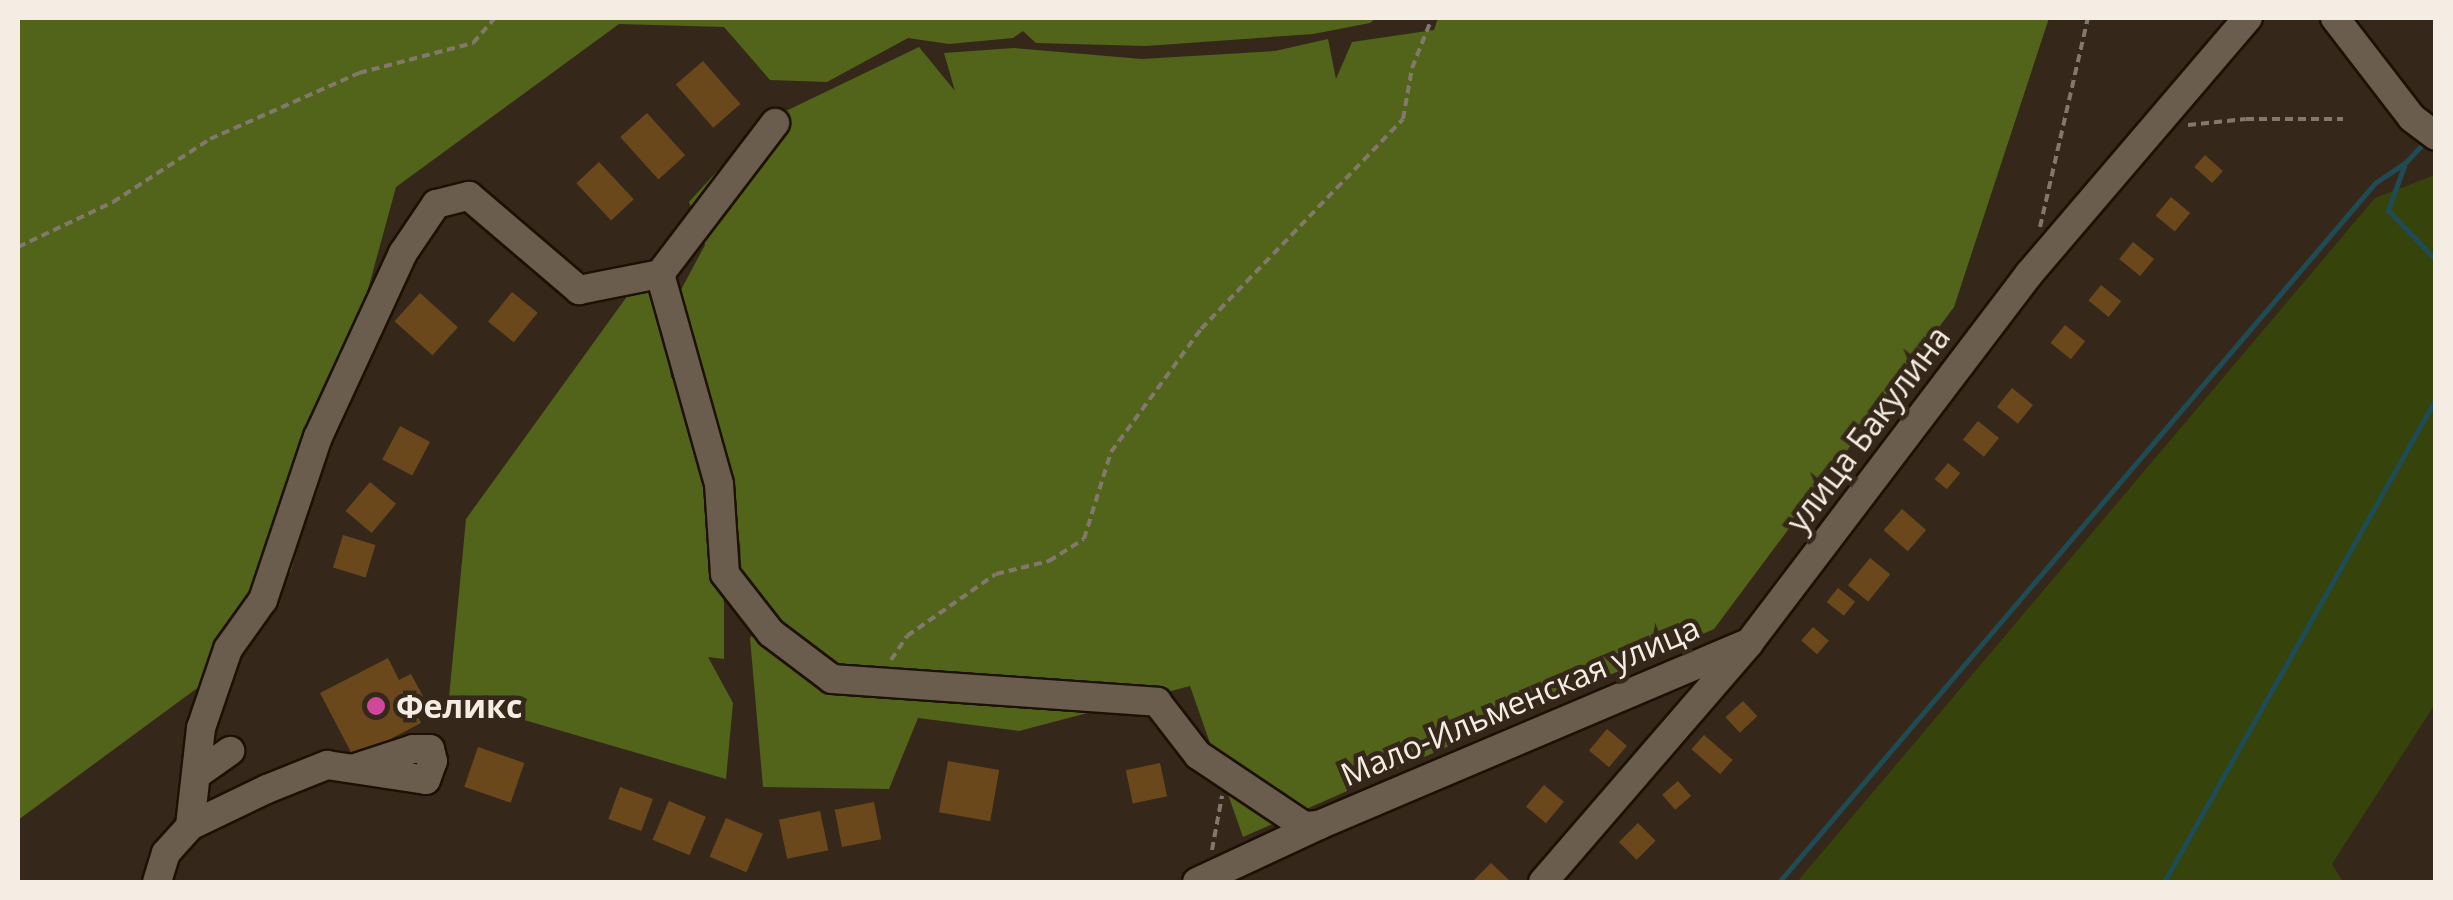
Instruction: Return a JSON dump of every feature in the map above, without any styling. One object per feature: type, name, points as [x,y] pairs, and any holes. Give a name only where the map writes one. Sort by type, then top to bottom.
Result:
[{"type":"street","name":"улица Бакулина","points":[[1543,882],[1749,642],[2029,274],[2248,18]]},
{"type":"street","points":[[2334,18],[2412,118],[2436,136]]},
{"type":"street","points":[[190,826],[201,728],[228,650],[263,600],[318,437],[403,253],[436,204],[469,196],[580,290],[660,274],[774,124]]},
{"type":"street","name":"Мало-Ильменская улица","points":[[660,274],[719,484],[725,574],[771,633],[832,678],[1157,702],[1198,755],[1304,826],[1319,825]]},
{"type":"street","name":"Мало-Ильменская улица","points":[[1201,881],[1319,825],[1749,642]]},
{"type":"street","points":[[196,775],[230,751]]},
{"type":"street","points":[[156,882],[166,853],[190,826],[328,765],[356,768]]},
{"type":"path","points":[[18,248],[113,202],[210,139],[359,73],[473,43],[495,18]]},
{"type":"path","points":[[877,682],[907,636],[942,608],[996,574],[1049,561],[1084,540],[1111,452],[1201,330],[1403,119],[1412,68],[1432,18]]},
{"type":"path","points":[[2038,237],[2088,18]]},
{"type":"path","points":[[2144,140],[2190,124],[2343,119]]},
{"type":"path","points":[[1201,881],[1220,816],[1224,771]]},
{"type":"green space","points":[[18,18],[1376,18],[1370,23],[1313,34],[1146,46],[1036,43],[1023,31],[1013,38],[949,44],[908,38],[827,82],[770,80],[724,27],[619,24],[396,187],[291,571],[219,672],[18,820]]},
{"type":"green space","points":[[1438,18],[2049,18],[1954,307],[1714,629],[1243,837],[1190,686],[1019,731],[918,718],[889,789],[763,787],[750,638],[765,619],[743,601],[740,543],[719,464],[707,515],[724,603],[724,659],[708,657],[733,703],[726,779],[449,698],[466,519],[636,284],[667,299],[664,327],[671,377],[713,439],[675,301],[705,245],[689,202],[761,123],[919,47],[955,91],[944,53],[1014,48],[1142,59],[1275,51],[1328,39],[1336,79],[1352,42],[1434,30]]},
{"type":"green space","points":[[2435,175],[2435,704],[2332,864],[2343,882],[1797,882],[2375,198]]},
{"type":"building","points":[[703,61],[740,104],[713,128],[676,85]]},
{"type":"building","points":[[647,113],[685,155],[658,179],[620,137]]},
{"type":"building","points":[[2205,155],[2223,171],[2212,183],[2194,167]]},
{"type":"building","points":[[599,162],[634,199],[611,220],[576,183]]},
{"type":"building","points":[[2171,197],[2190,213],[2175,231],[2156,215]]},
{"type":"building","points":[[2133,242],[2154,259],[2140,276],[2119,259]]},
{"type":"building","points":[[2101,285],[2121,301],[2109,317],[2088,301]]},
{"type":"building","points":[[512,292],[538,313],[514,342],[488,322]]},
{"type":"building","points":[[420,293],[458,327],[432,355],[395,321]]},
{"type":"building","points":[[2065,325],[2085,341],[2071,359],[2051,343]]},
{"type":"building","points":[[2012,388],[2033,405],[2018,424],[1997,407]]},
{"type":"building","points":[[1978,421],[1999,438],[1984,457],[1963,440]]},
{"type":"building","points":[[400,426],[430,442],[412,476],[382,460]]},
{"type":"building","points":[[1948,463],[1960,473],[1947,489],[1935,479]]},
{"type":"building","points":[[370,482],[396,504],[372,533],[346,511]]},
{"type":"building","points":[[1902,509],[1926,530],[1908,551],[1884,530]]},
{"type":"building","points":[[343,535],[376,545],[366,577],[333,568]]},
{"type":"building","points":[[1870,558],[1890,574],[1868,602],[1848,585]]},
{"type":"building","points":[[1838,588],[1855,602],[1844,616],[1827,602]]},
{"type":"building","points":[[1813,627],[1829,641],[1817,654],[1801,641]]},
{"type":"building","points":[[388,658],[399,680],[411,674],[425,700],[413,706],[421,723],[354,758],[320,693]]},
{"type":"building","points":[[1743,701],[1757,716],[1740,733],[1725,717]]},
{"type":"building","points":[[1607,729],[1627,746],[1609,767],[1589,750]]},
{"type":"building","points":[[1704,735],[1733,760],[1720,774],[1692,749]]},
{"type":"building","points":[[478,747],[524,763],[511,803],[464,787]]},
{"type":"building","points":[[948,761],[999,770],[990,821],[939,812]]},
{"type":"building","points":[[1160,763],[1167,796],[1133,804],[1126,770]]},
{"type":"building","points":[[1678,781],[1691,796],[1675,810],[1662,795]]},
{"type":"building","points":[[1544,785],[1564,802],[1546,823],[1526,806]]},
{"type":"building","points":[[620,787],[653,799],[641,831],[608,819]]},
{"type":"building","points":[[669,801],[706,817],[689,855],[653,840]]},
{"type":"building","points":[[874,802],[881,839],[842,847],[835,810]]},
{"type":"building","points":[[820,811],[828,850],[787,859],[779,820]]},
{"type":"building","points":[[726,818],[763,834],[746,872],[710,857]]},
{"type":"building","points":[[1638,823],[1656,841],[1637,860],[1619,842]]},
{"type":"building","points":[[1491,863],[1509,880],[1474,880]]},
{"type":"waterway","points":[[1779,882],[2375,183],[2405,163],[2427,139]]},
{"type":"waterway","points":[[2404,166],[2388,210],[2436,260]]},
{"type":"waterway","points":[[2164,882],[2436,398]]},
{"type":"place","name":"Феликс","points":[[376,706]]}]
